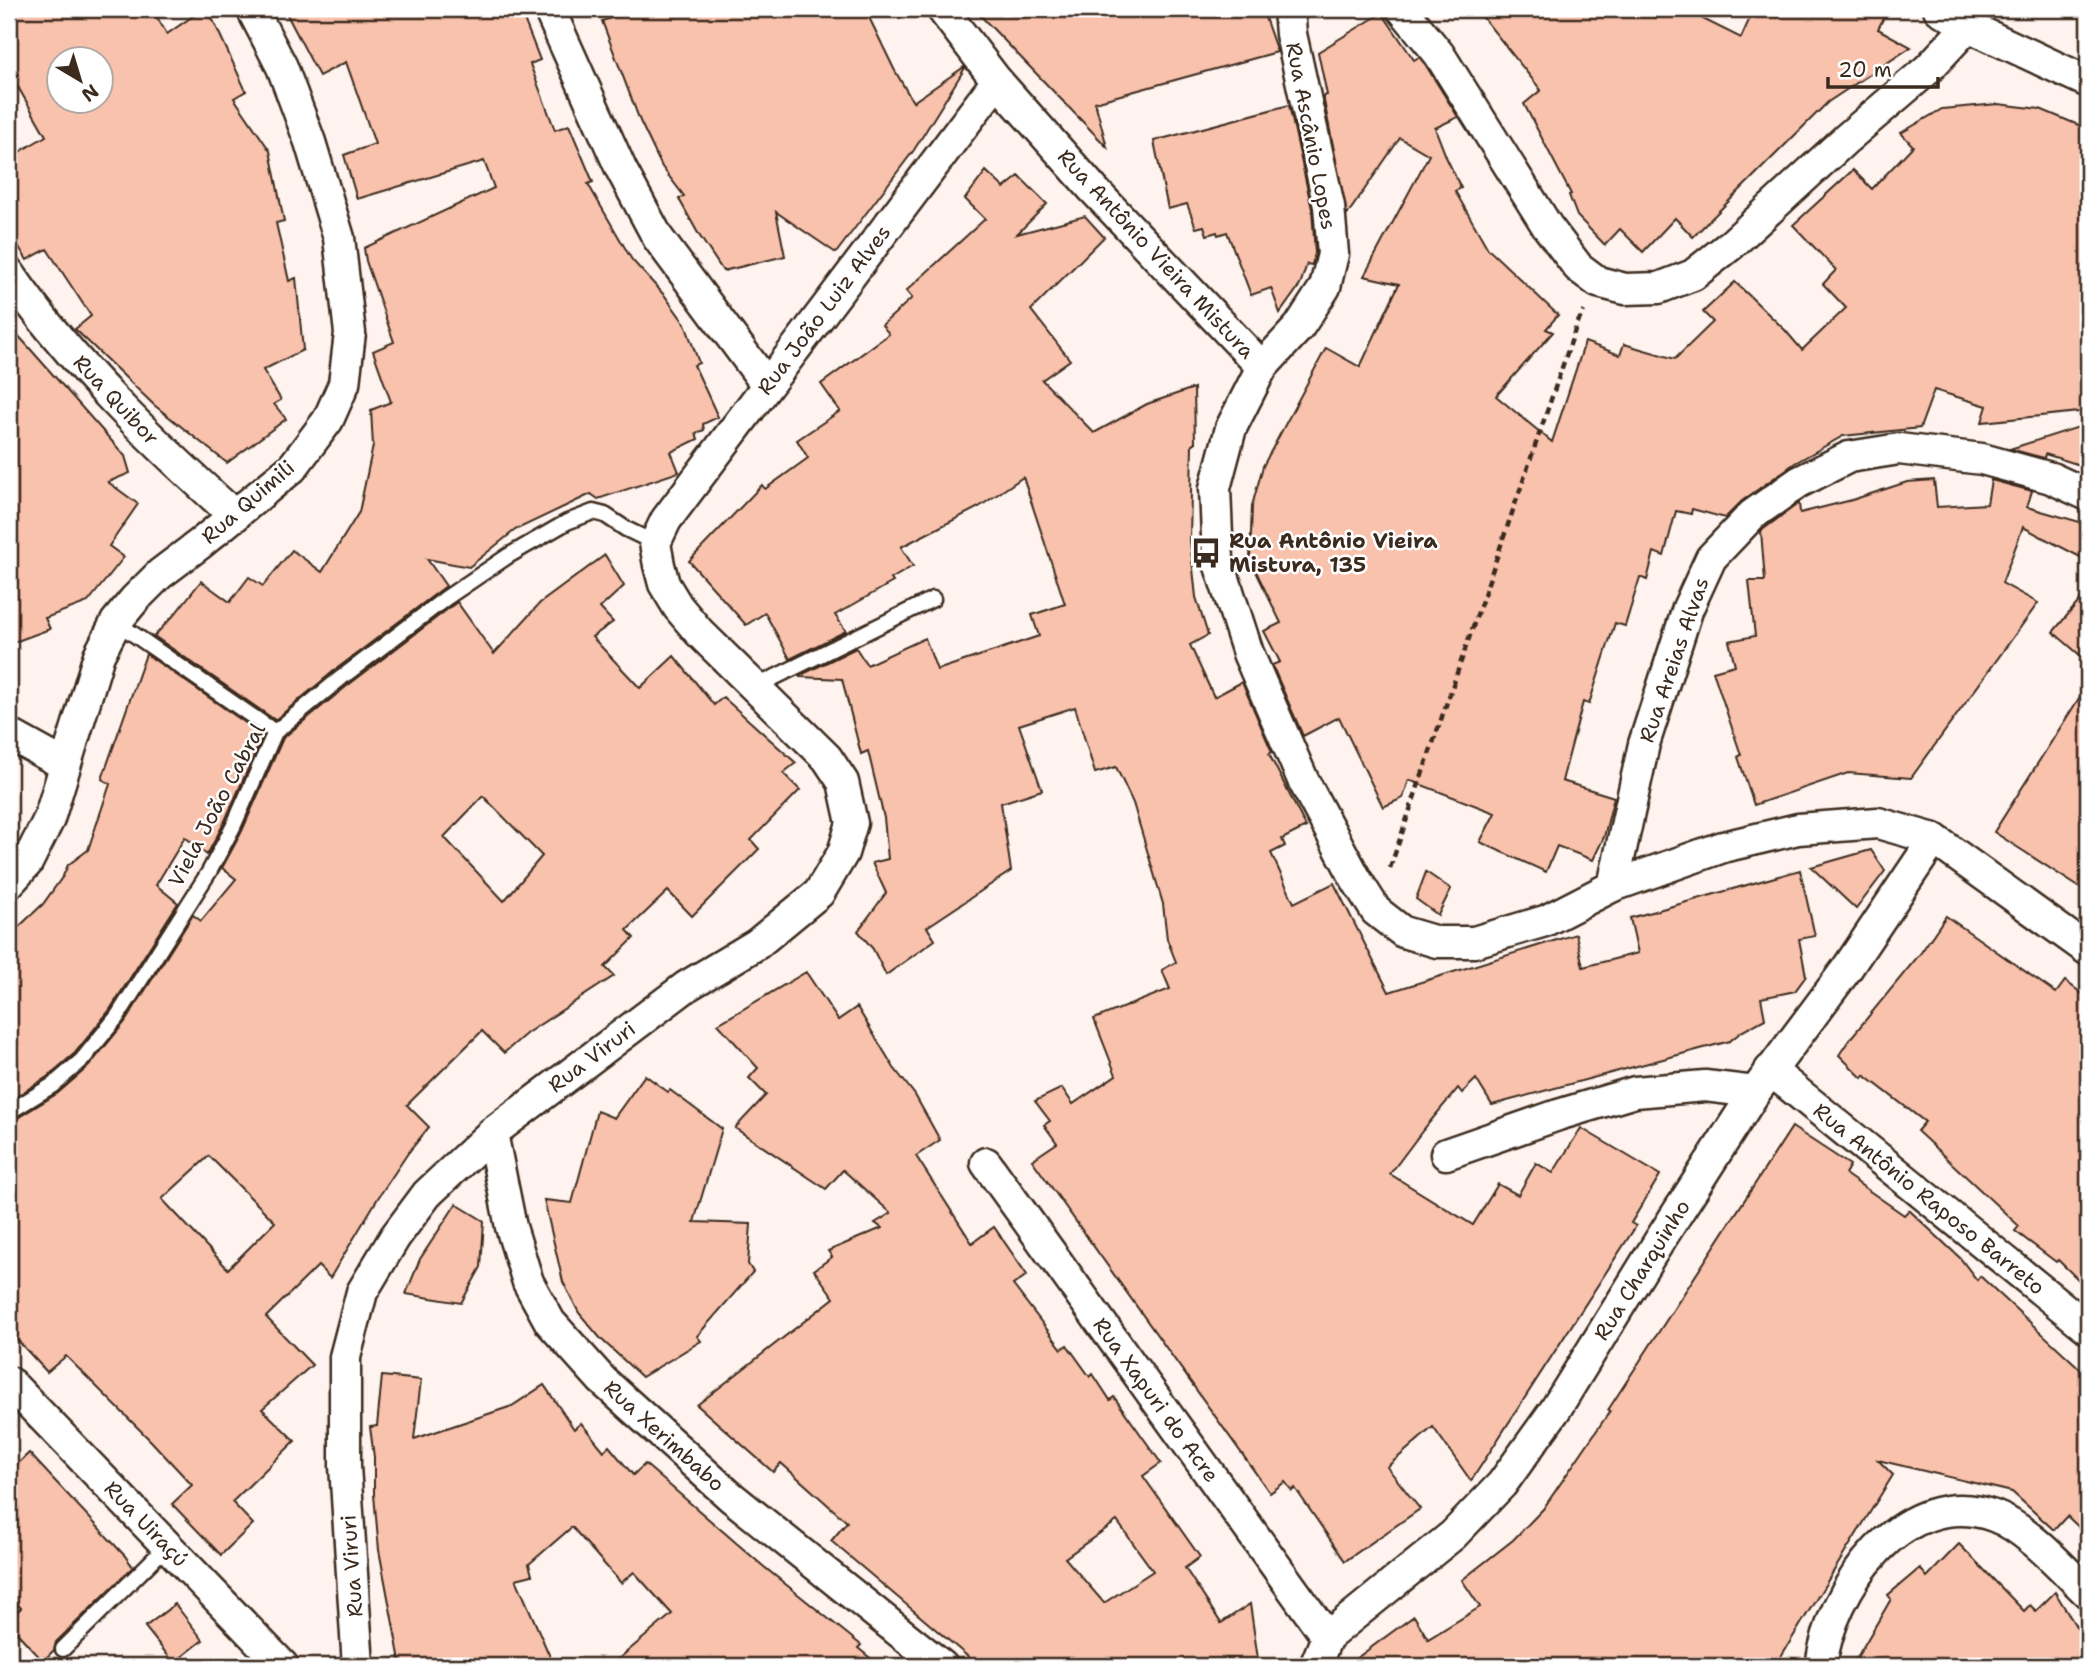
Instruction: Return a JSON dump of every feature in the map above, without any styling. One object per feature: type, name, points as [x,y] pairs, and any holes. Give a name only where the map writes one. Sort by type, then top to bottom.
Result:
[{"type":"street","name":"Rua Quimili","points":[[9,883],[27,863],[49,819],[99,655],[116,622],[160,574],[292,468],[328,420],[344,384],[350,333],[339,238],[314,154],[282,66],[252,9]]},
{"type":"street","points":[[549,9],[621,169],[658,238],[767,385]]},
{"type":"street","name":"Rua Antônio Vieira Mistura","points":[[942,9],[997,81],[1093,189],[1262,367],[1231,428],[1215,488],[1218,560],[1248,653],[1303,780],[1376,911],[1403,932],[1437,942],[1474,942],[1545,921],[1612,886],[1723,847],[1798,828],[1878,823],[1934,839],[2088,950]]},
{"type":"street","name":"Rua Ascânio Lopes","points":[[1262,367],[1299,327],[1325,287],[1333,254],[1329,206],[1291,34],[1289,9]]},
{"type":"street","points":[[1402,9],[1439,54],[1547,226],[1578,267],[1598,282],[1625,289],[1659,288],[1693,275],[1732,244],[1846,139],[1928,69],[1968,26]]},
{"type":"street","points":[[1939,9],[1968,26],[2088,82]]},
{"type":"street","name":"Rua João Luiz Alves","points":[[655,543],[666,520],[997,81]]},
{"type":"street","name":"Rua Quibor","points":[[9,273],[94,380],[162,449],[234,516]]},
{"type":"street","name":"Rua Areias Alvas","points":[[1612,886],[1644,744],[1688,608],[1711,558],[1752,515],[1799,482],[1849,457],[1899,449],[1982,459],[2051,478],[2088,495]]},
{"type":"street","name":"Rua Viruri","points":[[358,1666],[345,1466],[345,1357],[362,1292],[394,1237],[427,1194],[492,1133],[687,986],[757,944],[819,893],[843,853],[852,822],[843,782],[827,758],[699,632],[678,607],[664,584],[655,543]]},
{"type":"street","points":[[9,734],[65,765]]},
{"type":"street","name":"Rua Charquinho","points":[[1315,1666],[1327,1637],[1453,1535],[1502,1484],[1556,1410],[1762,1081],[1846,970],[1934,839]]},
{"type":"street","points":[[1446,1154],[1634,1092],[1762,1081]]},
{"type":"street","name":"Rua Antônio Raposo Barreto","points":[[1762,1081],[2088,1328]]},
{"type":"street","name":"Rua Xerimbabo","points":[[492,1133],[511,1227],[528,1282],[550,1322],[602,1380],[730,1496],[942,1666]]},
{"type":"street","name":"Rua Xapuri do Acre","points":[[986,1163],[1327,1637]]},
{"type":"street","name":"Rua Uiraçú","points":[[9,1382],[283,1666]]},
{"type":"street","points":[[1821,1666],[1823,1645],[1840,1601],[1860,1571],[1884,1543],[1911,1522],[1929,1514],[1959,1510],[1994,1516],[2022,1531],[2088,1593]]},
{"type":"lane","name":"Viela João Cabral","points":[[9,1112],[53,1085],[82,1060],[117,1017],[209,872],[233,827],[275,732],[446,598],[508,556],[567,522],[593,512],[605,515],[655,543]]},
{"type":"lane","points":[[755,687],[933,599]]},
{"type":"lane","points":[[116,622],[275,732]]},
{"type":"lane","points":[[63,1649],[167,1546]]},
{"type":"path","points":[[1376,911],[1577,324],[1598,282]]},
{"type":"building","points":[[9,9],[152,9],[167,34],[203,9],[207,9],[246,91],[234,98],[270,151],[284,221],[276,223],[289,281],[296,278],[303,350],[263,370],[281,400],[274,404],[286,419],[227,463],[154,405],[75,329],[91,316],[47,249],[27,260],[9,231],[9,158],[46,136],[18,87],[9,93]]},
{"type":"building","points":[[284,9],[520,9],[540,60],[530,64],[555,130],[569,125],[593,182],[588,184],[632,260],[665,296],[685,324],[699,363],[694,365],[718,417],[703,424],[704,430],[696,433],[698,439],[671,452],[679,472],[598,499],[591,494],[515,530],[469,567],[427,559],[446,586],[335,670],[275,720],[154,636],[201,581],[230,602],[249,577],[263,586],[292,550],[322,572],[359,512],[373,446],[371,410],[391,402],[373,351],[394,342],[364,248],[494,188],[484,161],[357,199],[344,155],[375,144],[346,62],[319,76]]},
{"type":"building","points":[[637,9],[865,9],[913,102],[965,68],[914,150],[836,253],[776,212],[785,256],[723,271],[679,199],[684,196],[662,167],[640,121],[602,21]]},
{"type":"building","points":[[974,9],[1262,9],[1277,52],[1095,102],[1107,147]]},
{"type":"building","points":[[1476,9],[1683,9],[1741,38],[1754,9],[1888,9],[1878,29],[1911,47],[1828,102],[1693,237],[1675,218],[1643,252],[1620,229],[1605,245],[1577,216],[1569,195],[1571,194],[1524,104],[1541,90]]},
{"type":"building","points":[[1382,13],[1414,60],[1419,57],[1425,64],[1458,117],[1435,128],[1461,188],[1455,191],[1488,249],[1558,315],[1546,329],[1553,332],[1496,396],[1552,442],[1585,342],[1620,355],[1624,344],[1675,359],[1713,322],[1703,312],[1735,282],[1802,350],[1846,308],[1823,284],[1836,270],[1793,225],[1853,170],[1872,189],[1913,146],[1901,133],[1942,109],[1998,104],[2040,109],[2088,129],[2088,411],[1982,422],[1987,406],[1934,390],[1920,428],[1843,436],[1795,463],[1742,501],[1725,518],[1692,509],[1691,514],[1676,511],[1664,556],[1654,552],[1647,580],[1640,577],[1625,626],[1615,623],[1589,704],[1583,702],[1562,781],[1614,797],[1604,837],[1593,860],[1557,846],[1546,872],[1480,842],[1495,813],[1409,780],[1403,798],[1383,807],[1339,717],[1303,736],[1272,665],[1280,662],[1264,631],[1281,623],[1250,559],[1252,506],[1263,466],[1326,348],[1360,367],[1399,284],[1364,276],[1429,155],[1400,138],[1347,215],[1323,96],[1327,95],[1318,52]]},
{"type":"building","points":[[1289,105],[1312,209],[1315,253],[1312,265],[1307,264],[1300,285],[1280,313],[1271,288],[1251,295],[1227,232],[1207,235],[1204,226],[1196,228],[1187,204],[1168,209],[1154,141]]},
{"type":"building","points":[[986,171],[1004,188],[1019,176],[1047,204],[1017,234],[1085,216],[1104,237],[1031,310],[1070,360],[1042,380],[1094,433],[1147,404],[1194,388],[1195,443],[1192,445],[1190,540],[1196,597],[1208,635],[1190,645],[1214,697],[1242,682],[1272,752],[1269,754],[1306,827],[1282,839],[1285,846],[1271,853],[1294,903],[1334,883],[1389,992],[1576,934],[1583,967],[1638,953],[1630,918],[1800,870],[1815,936],[1799,939],[1806,976],[1795,991],[1761,998],[1765,1019],[1730,1041],[1492,1105],[1476,1079],[1462,1093],[1458,1088],[1390,1174],[1473,1225],[1498,1184],[1518,1195],[1536,1163],[1553,1173],[1581,1128],[1660,1175],[1631,1223],[1636,1226],[1471,1481],[1433,1427],[1387,1467],[1420,1509],[1345,1561],[1295,1488],[1292,1491],[1285,1482],[1270,1493],[1032,1160],[1057,1143],[1044,1125],[1050,1121],[1035,1101],[1062,1088],[1073,1104],[1116,1075],[1094,1019],[1170,989],[1162,970],[1176,962],[1167,939],[1163,904],[1133,803],[1116,767],[1095,773],[1075,707],[1019,725],[1042,790],[1001,803],[1011,871],[927,927],[935,940],[886,975],[873,949],[858,931],[886,893],[872,863],[888,859],[884,818],[868,751],[861,754],[842,679],[799,676],[856,648],[867,665],[925,638],[937,670],[1039,636],[1032,615],[1065,604],[1023,477],[979,507],[901,547],[913,566],[891,579],[893,582],[835,615],[846,631],[790,659],[765,613],[746,625],[689,561],[762,485],[765,489],[808,458],[797,440],[840,411],[821,384],[889,334],[882,325],[912,298],[906,291],[985,219],[965,199]]},
{"type":"building","points":[[9,325],[125,456],[130,473],[108,482],[138,504],[109,546],[124,557],[88,602],[45,618],[50,629],[9,644]]},
{"type":"building","points":[[2088,424],[2088,442],[2080,465],[2045,454],[2044,458],[2010,449]]},
{"type":"building","points":[[1934,480],[1937,507],[1987,504],[1991,480],[2032,491],[2027,507],[2080,522],[2088,540],[2088,561],[2023,527],[2002,583],[2038,603],[1911,778],[1848,773],[1754,805],[1738,757],[1741,755],[1713,671],[1735,665],[1729,641],[1755,636],[1749,581],[1765,581],[1761,531],[1799,503],[1800,513],[1907,482]]},
{"type":"building","points":[[605,555],[624,586],[600,608],[613,622],[592,637],[640,688],[674,656],[714,705],[723,697],[796,763],[783,773],[800,790],[751,840],[759,849],[692,916],[668,891],[627,930],[634,938],[605,967],[614,976],[527,1033],[504,1053],[482,1031],[407,1105],[429,1127],[378,1198],[330,1278],[318,1266],[266,1317],[312,1365],[262,1409],[295,1441],[232,1502],[253,1524],[221,1555],[172,1504],[192,1485],[151,1441],[66,1356],[47,1372],[9,1331],[9,1122],[58,1093],[89,1066],[125,1022],[193,915],[201,921],[236,879],[222,868],[242,831],[283,738],[457,602],[494,654],[540,603]],"holes":[[[483,796],[542,856],[504,901],[444,837]],[[209,1156],[275,1222],[228,1269],[162,1199]]]},
{"type":"building","points":[[2088,591],[2088,662],[2053,632]]},
{"type":"building","points":[[146,654],[263,735],[207,855],[185,837],[156,885],[178,903],[109,1011],[75,1053],[47,1077],[9,1101],[9,936],[43,904],[68,865],[88,850],[110,784],[102,779]]},
{"type":"building","points":[[2088,684],[2088,893],[1994,832]]},
{"type":"building","points":[[1871,850],[1885,871],[1856,909],[1811,867]]},
{"type":"building","points":[[1426,872],[1451,889],[1438,915],[1416,899]]},
{"type":"building","points":[[1946,916],[2056,993],[2065,981],[2088,998],[2088,1289],[2058,1260],[2056,1262],[2015,1231],[2019,1226],[1917,1131],[1925,1122],[1864,1075],[1862,1078],[1839,1055],[1920,954]]},
{"type":"building","points":[[806,972],[838,1020],[857,1007],[894,1068],[915,1095],[940,1140],[916,1156],[972,1243],[994,1227],[1027,1275],[1013,1285],[1062,1349],[1067,1345],[1090,1377],[1093,1374],[1110,1400],[1114,1397],[1161,1463],[1143,1476],[1200,1557],[1185,1568],[1221,1623],[1250,1604],[1259,1666],[979,1666],[831,1541],[847,1522],[781,1463],[773,1472],[697,1405],[834,1298],[814,1270],[832,1257],[828,1251],[882,1228],[875,1223],[891,1213],[843,1170],[826,1189],[735,1128],[766,1095],[749,1078],[758,1068],[718,1024]],"holes":[[[1117,1521],[1153,1571],[1104,1603],[1065,1558]]]},
{"type":"building","points":[[645,1075],[722,1129],[694,1222],[751,1224],[748,1264],[753,1272],[697,1336],[701,1341],[642,1377],[601,1339],[579,1313],[563,1282],[544,1200],[572,1203],[597,1111],[614,1118]]},
{"type":"building","points":[[1792,1127],[1850,1165],[1845,1174],[1904,1215],[1909,1210],[1960,1258],[1977,1280],[1980,1276],[2088,1376],[2088,1536],[2067,1516],[2054,1530],[2012,1492],[1878,1460],[1893,1475],[1775,1666],[1346,1666],[1414,1616],[1428,1639],[1480,1607],[1462,1580],[1513,1540],[1543,1509],[1610,1411],[1608,1410]]},
{"type":"building","points":[[456,1204],[484,1221],[481,1267],[461,1303],[406,1294],[420,1259]]},
{"type":"building","points":[[382,1376],[421,1380],[414,1439],[512,1406],[544,1385],[574,1429],[581,1423],[604,1451],[609,1446],[633,1475],[645,1464],[763,1566],[861,1645],[858,1648],[880,1666],[610,1666],[672,1614],[634,1572],[621,1583],[572,1527],[529,1564],[532,1575],[516,1579],[554,1666],[401,1666],[379,1550],[374,1495],[374,1457],[370,1427],[377,1426]]},
{"type":"building","points":[[29,1453],[133,1567],[56,1642],[54,1650],[43,1661],[9,1624],[9,1620],[21,1608],[9,1595],[9,1472]]},
{"type":"building","points":[[1959,1544],[2024,1611],[2030,1605],[2036,1611],[2055,1592],[2088,1646],[2088,1666],[1852,1666],[1891,1599],[1888,1595],[1920,1568],[1927,1577]]},
{"type":"building","points":[[175,1604],[203,1640],[174,1663],[145,1627]]},
{"type":"place","name":"Rua Antônio Vieira Mistura, 135","points":[[1206,553]]}]
